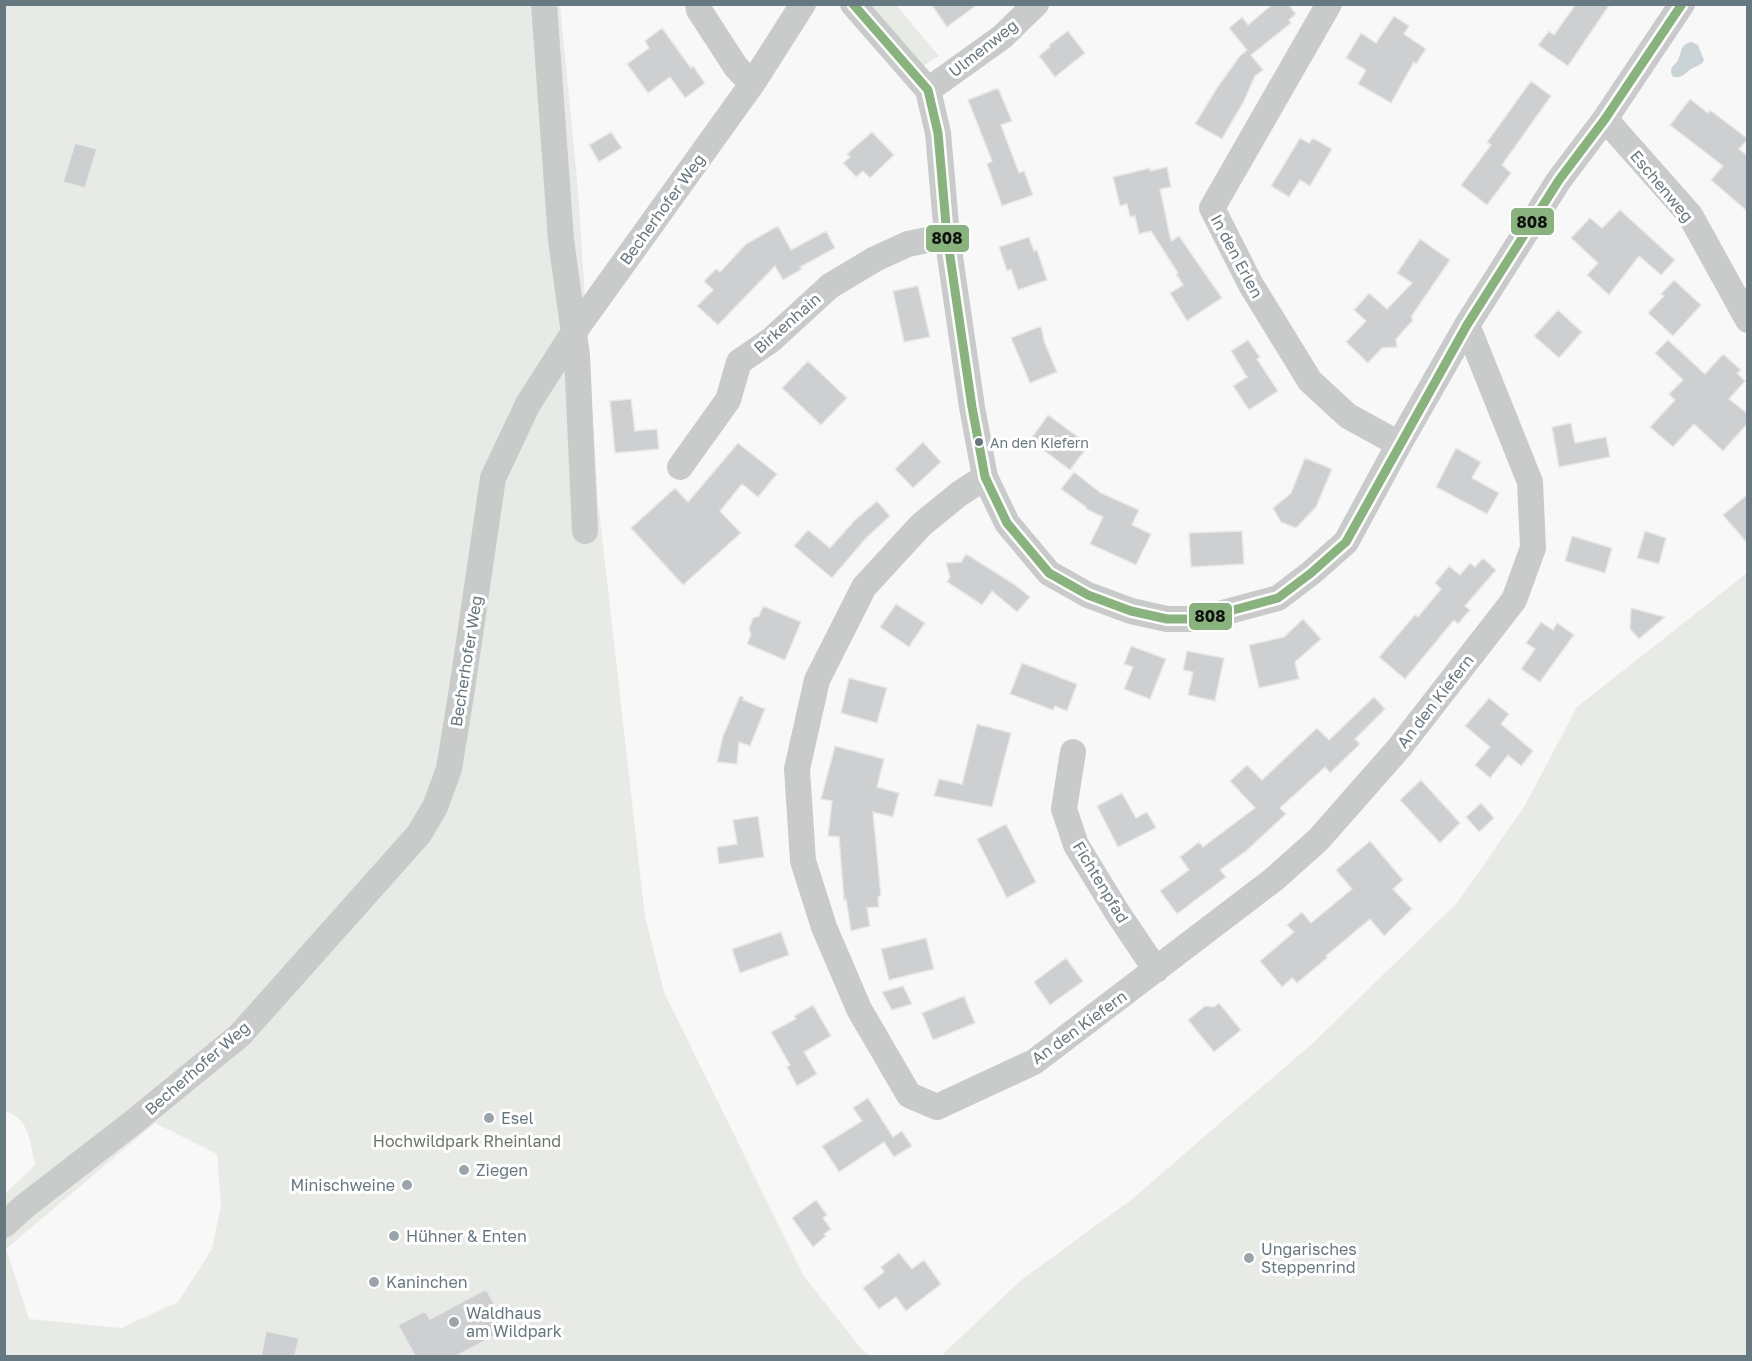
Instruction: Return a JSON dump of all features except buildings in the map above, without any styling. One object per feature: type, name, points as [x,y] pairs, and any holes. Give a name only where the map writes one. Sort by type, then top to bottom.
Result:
[{"type":"street","points":[[544,4],[561,240],[574,332],[585,531]]},
{"type":"street","points":[[698,4],[699,10],[736,67],[752,84]]},
{"type":"street","name":"Becherhofer Weg","points":[[4,1225],[240,1035],[419,834],[435,807],[448,769],[462,689],[492,478],[528,404],[574,332],[752,84],[803,4]]},
{"type":"street","points":[[853,4],[928,90],[938,132],[947,236],[972,407],[985,477],[1007,523],[1049,573],[1088,595],[1131,611],[1167,619],[1200,619],[1278,598],[1346,542],[1467,325],[1559,180],[1605,119],[1678,6]]},
{"type":"street","name":"Ulmenweg","points":[[928,90],[1002,37],[1036,4]]},
{"type":"street","name":"In den Erlen","points":[[1329,4],[1212,208],[1251,285],[1310,381],[1348,416],[1399,444]]},
{"type":"street","name":"Eschenweg","points":[[1605,119],[1690,215],[1748,320]]},
{"type":"street","name":"Birkenhain","points":[[680,467],[729,400],[739,362],[771,340],[830,286],[875,259],[908,244],[947,236]]},
{"type":"street","name":"An den Kiefern","points":[[985,477],[959,494],[921,525],[864,587],[817,680],[796,770],[803,861],[824,927],[859,1009],[909,1095],[937,1107],[1034,1062],[1273,880],[1318,840],[1399,748],[1514,600],[1533,548],[1530,482],[1467,325]]},
{"type":"street","name":"Fichtenpfad","points":[[1073,752],[1064,809],[1076,844],[1117,912],[1156,970]]},
{"type":"green space","name":"Hochwildpark Rheinland","points":[[5,5],[560,5],[578,190],[598,501],[645,917],[664,992],[803,1275],[863,1351],[871,1356],[5,1356],[5,1194],[35,1165],[28,1132],[20,1120],[5,1111]],"holes":[[[155,1123],[217,1154],[221,1205],[212,1249],[178,1302],[121,1328],[29,1319],[6,1249]]]},
{"type":"green space","points":[[866,5],[896,5],[939,56],[920,68]]},
{"type":"green space","points":[[1747,573],[1747,1356],[941,1356],[1020,1281],[1131,1200],[1313,1043],[1457,903],[1524,807],[1577,707]]},
{"type":"shaded area","points":[[1691,42],[1698,45],[1704,60],[1683,75],[1673,77],[1672,67],[1678,60],[1683,47]]},
{"type":"transit line","name":"808","points":[[853,4],[928,90],[938,133],[947,236],[972,407],[985,477],[1007,523],[1049,573],[1088,595],[1131,611],[1167,619],[1200,619],[1278,598],[1346,542],[1467,325],[1559,180],[1605,119],[1682,4]]},
{"type":"place","name":"An den Kiefern","points":[[979,442]]},
{"type":"place","name":"Esel","points":[[489,1118]]},
{"type":"place","name":"Ziegen","points":[[464,1170]]},
{"type":"place","name":"Minischweine","points":[[407,1185]]},
{"type":"place","name":"Hühner & Enten","points":[[394,1236]]},
{"type":"place","name":"Ungarisches Steppenrind","points":[[1249,1258]]},
{"type":"place","name":"Kaninchen","points":[[374,1282]]},
{"type":"place","name":"Waldhaus am Wildpark","points":[[454,1322]]}]
